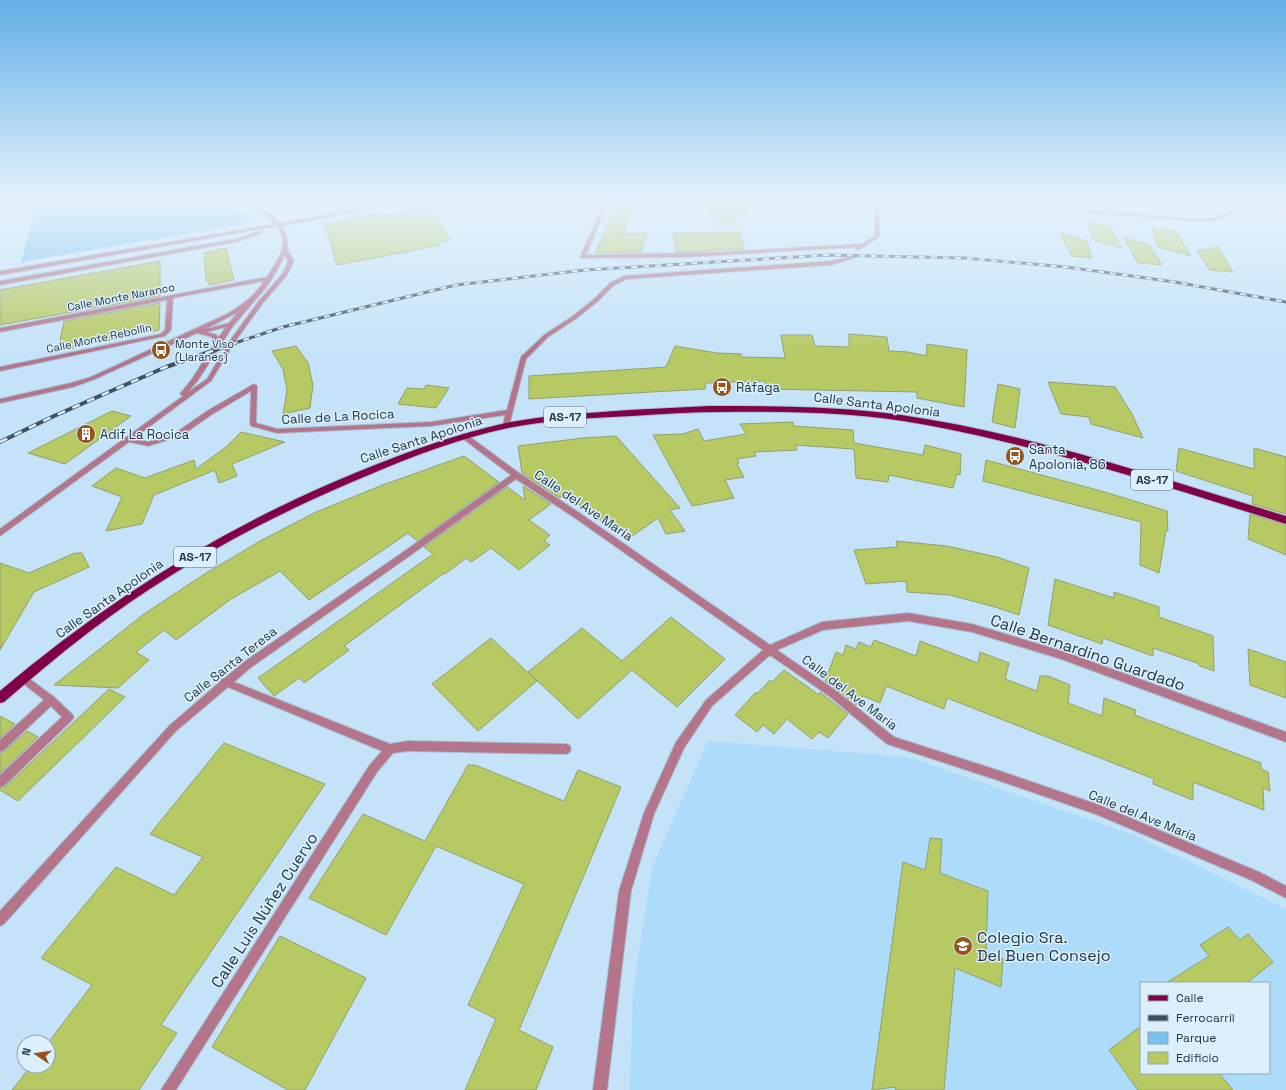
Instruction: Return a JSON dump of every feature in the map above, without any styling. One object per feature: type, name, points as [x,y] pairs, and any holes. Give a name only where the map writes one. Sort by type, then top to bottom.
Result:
[{"type":"main road","name":"Calle Santa Apolonia","points":[[0,698],[82,631],[140,591],[244,527],[332,484],[464,436],[506,426],[563,417],[697,409],[775,408],[844,411],[924,422],[1017,442],[1178,487],[1286,520]]},
{"type":"street","points":[[0,273],[122,252]]},
{"type":"street","points":[[0,283],[171,252]]},
{"type":"street","points":[[173,405],[195,380],[231,324],[262,289],[285,252]]},
{"type":"street","points":[[0,533],[209,380],[231,343],[260,303],[285,274],[291,261],[286,252]]},
{"type":"street","points":[[585,252],[583,257],[636,258],[756,252]]},
{"type":"street","points":[[506,426],[523,358],[546,336],[596,300],[612,284],[626,278],[830,263],[852,258]]},
{"type":"street","name":"Calle Monte Naranco","points":[[0,330],[270,278]]},
{"type":"street","name":"Calle Monte Rebollin","points":[[0,369],[163,335],[168,330],[170,297]]},
{"type":"street","points":[[0,401],[74,385],[93,378],[229,315],[249,302]]},
{"type":"street","points":[[188,334],[231,324],[260,303]]},
{"type":"street","points":[[208,324],[231,324]]},
{"type":"street","points":[[231,324],[233,331],[231,343]]},
{"type":"street","points":[[201,332],[215,336],[216,346]]},
{"type":"street","name":"Calle de La Rocica","points":[[127,439],[148,444],[179,434],[209,413],[254,386],[253,424],[277,431],[431,424],[510,412]]},
{"type":"street","name":"Calle del Ave María","points":[[464,436],[516,475],[578,516],[832,692],[891,741],[1100,810],[1255,876],[1286,892]]},
{"type":"street","name":"Calle Santa Teresa","points":[[0,920],[172,728],[225,682],[247,664],[412,550],[516,475]]},
{"type":"street","name":"Calle Bernardino Guardado","points":[[600,1090],[625,891],[649,813],[680,745],[709,703],[770,649],[822,626],[908,617],[972,628],[1062,655],[1286,737]]},
{"type":"street","points":[[0,782],[69,717],[23,678]]},
{"type":"street","points":[[225,682],[390,749],[408,746],[566,749]]},
{"type":"street","points":[[0,747],[50,700]]},
{"type":"street","name":"Calle Luis Núñez Cuervo","points":[[168,1090],[373,769],[390,749]]},
{"type":"shaded area","name":"Colegio Sra. Del Buen Consejo","points":[[708,741],[908,757],[1134,835],[1286,909],[1286,1090],[630,1090],[633,991],[652,867]]},
{"type":"green space","points":[[24,252],[80,252],[21,262]]},
{"type":"building","points":[[227,252],[234,280],[209,285],[209,281],[206,281],[204,253]]},
{"type":"building","points":[[333,252],[406,252],[337,265]]},
{"type":"building","points":[[596,252],[641,252],[641,252],[595,253]]},
{"type":"building","points":[[1070,252],[1090,252],[1092,258],[1072,256]]},
{"type":"building","points":[[1132,252],[1153,252],[1162,265],[1138,263]]},
{"type":"building","points":[[1176,252],[1188,252],[1191,256]]},
{"type":"building","points":[[1198,252],[1221,252],[1233,272],[1210,270]]},
{"type":"building","points":[[160,261],[160,296],[0,325],[0,290]]},
{"type":"building","points":[[160,303],[159,330],[58,351],[64,321]]},
{"type":"building","points":[[849,334],[887,337],[889,351],[908,352],[926,356],[927,344],[967,350],[964,407],[917,398],[917,392],[768,389],[764,381],[706,383],[705,389],[529,399],[529,376],[666,367],[675,346],[717,353],[741,354],[741,357],[785,358],[781,335],[812,335],[815,346],[849,347]]},
{"type":"building","points":[[296,346],[308,363],[313,385],[310,408],[283,414],[287,390],[283,369],[272,351]]},
{"type":"building","points":[[1048,382],[1115,387],[1132,414],[1143,438],[1091,424],[1089,417],[1061,414]]},
{"type":"building","points":[[998,384],[1020,389],[1015,428],[992,422]]},
{"type":"building","points":[[426,385],[449,388],[436,408],[398,404],[407,388],[424,389]]},
{"type":"building","name":"Adif La Rocica","points":[[112,411],[131,416],[65,464],[28,453]]},
{"type":"building","points":[[793,422],[793,426],[853,430],[854,443],[923,455],[925,445],[961,454],[960,475],[957,474],[953,488],[889,475],[888,482],[856,478],[854,449],[795,445],[797,450],[754,452],[756,456],[737,459],[739,463],[737,464],[744,477],[725,480],[734,498],[692,506],[653,435],[683,434],[698,429],[704,441],[746,434],[740,424]]},
{"type":"building","points":[[241,432],[285,442],[232,464],[237,476],[219,483],[215,470],[154,495],[142,524],[106,531],[122,497],[92,486],[116,468],[145,478],[194,460],[196,469],[226,447]]},
{"type":"building","points":[[616,436],[680,508],[670,510],[685,531],[666,534],[658,518],[631,537],[616,527],[614,528],[597,518],[599,517],[563,495],[560,498],[522,473],[518,446],[583,438]]},
{"type":"building","points":[[1179,448],[1254,469],[1254,448],[1286,457],[1286,514],[1252,504],[1253,496],[1176,471]]},
{"type":"building","points":[[464,456],[499,482],[417,541],[408,533],[309,600],[280,571],[231,599],[176,640],[164,630],[136,652],[149,660],[118,688],[54,685],[144,614],[203,575],[260,541],[316,512],[380,486]]},
{"type":"building","points":[[986,460],[1101,491],[1167,511],[1168,531],[1166,530],[1159,573],[1140,565],[1141,522],[983,481]]},
{"type":"building","points":[[523,486],[551,504],[529,520],[550,535],[544,541],[550,545],[519,570],[491,548],[471,562],[466,558],[344,646],[349,650],[304,683],[299,678],[274,696],[258,678],[433,554],[424,547],[507,487],[525,500]]},
{"type":"building","points":[[1250,514],[1286,525],[1286,555],[1248,539]]},
{"type":"building","points":[[896,541],[946,546],[997,557],[1029,568],[1019,615],[950,595],[907,592],[906,581],[866,584],[854,550],[897,547]]},
{"type":"building","points":[[75,553],[82,553],[89,567],[34,592],[0,650],[0,563],[29,573]]},
{"type":"building","points":[[1055,579],[1114,598],[1114,592],[1159,607],[1159,617],[1213,636],[1214,671],[1200,666],[1197,663],[1153,648],[1153,656],[1103,638],[1102,644],[1048,625]]},
{"type":"building","points":[[671,617],[725,659],[677,707],[632,670],[578,719],[528,672],[582,628],[622,661]]},
{"type":"building","points":[[491,638],[537,681],[478,731],[432,684]]},
{"type":"building","points":[[874,640],[916,656],[920,641],[978,663],[980,652],[1009,663],[1005,679],[1037,691],[1040,676],[1048,676],[1070,685],[1068,703],[1102,716],[1104,698],[1136,710],[1135,715],[1261,763],[1261,769],[1268,772],[1270,791],[1263,788],[1264,810],[1193,782],[1193,800],[1153,784],[1154,779],[947,698],[944,709],[886,686],[880,703],[863,696],[856,705],[825,681],[836,652],[843,655],[846,645],[856,649],[859,642],[871,647]]},
{"type":"building","points":[[1248,649],[1286,662],[1286,698],[1250,685]]},
{"type":"building","points":[[784,670],[819,695],[820,692],[848,714],[828,738],[819,732],[812,739],[787,719],[774,734],[763,725],[757,732],[735,715],[756,692],[757,694],[770,680],[772,682]]},
{"type":"building","points":[[109,689],[125,697],[18,801],[0,790],[0,788],[5,787]]},
{"type":"building","points":[[0,716],[15,724],[0,738]]},
{"type":"building","points":[[27,731],[38,737],[0,773],[0,753],[5,751]]},
{"type":"building","points":[[224,743],[325,784],[161,1025],[177,1033],[139,1090],[12,1090],[25,1074],[56,1074],[55,1034],[92,985],[41,958],[116,867],[174,895],[203,857],[150,834]]},
{"type":"building","points":[[468,765],[475,765],[564,801],[578,770],[621,787],[519,1030],[553,1047],[536,1090],[465,1090],[496,1019],[468,1005],[524,884],[436,846],[386,935],[309,898],[363,814],[425,841]]},
{"type":"building","points":[[930,838],[942,839],[940,873],[988,891],[986,952],[1003,959],[1001,987],[955,968],[944,1090],[896,1090],[895,1087],[872,1090],[903,862],[925,870]]},
{"type":"building","points":[[1228,927],[1240,940],[1248,934],[1273,962],[1248,982],[1168,982],[1209,956],[1200,945]]},
{"type":"building","points":[[280,936],[366,978],[305,1090],[288,1090],[212,1047]]},
{"type":"building","points":[[1140,1027],[1140,1074],[1220,1074],[1233,1090],[1138,1090],[1109,1050]]},
{"type":"railway","points":[[235,343],[283,327],[456,285],[585,270],[828,255],[964,258],[1066,267],[1175,282],[1286,302]]},
{"type":"railway","points":[[0,442],[54,416],[166,367],[235,343]]},
{"type":"place","name":"Monte Viso (Llaranes)","points":[[161,350]]},
{"type":"place","name":"Ráfaga","points":[[722,387]]},
{"type":"place","name":"Adif La Rocica","points":[[86,434]]},
{"type":"place","name":"Santa Apolonia, 86","points":[[1015,456]]},
{"type":"place","name":"Colegio Sra. Del Buen Consejo","points":[[963,946]]}]
